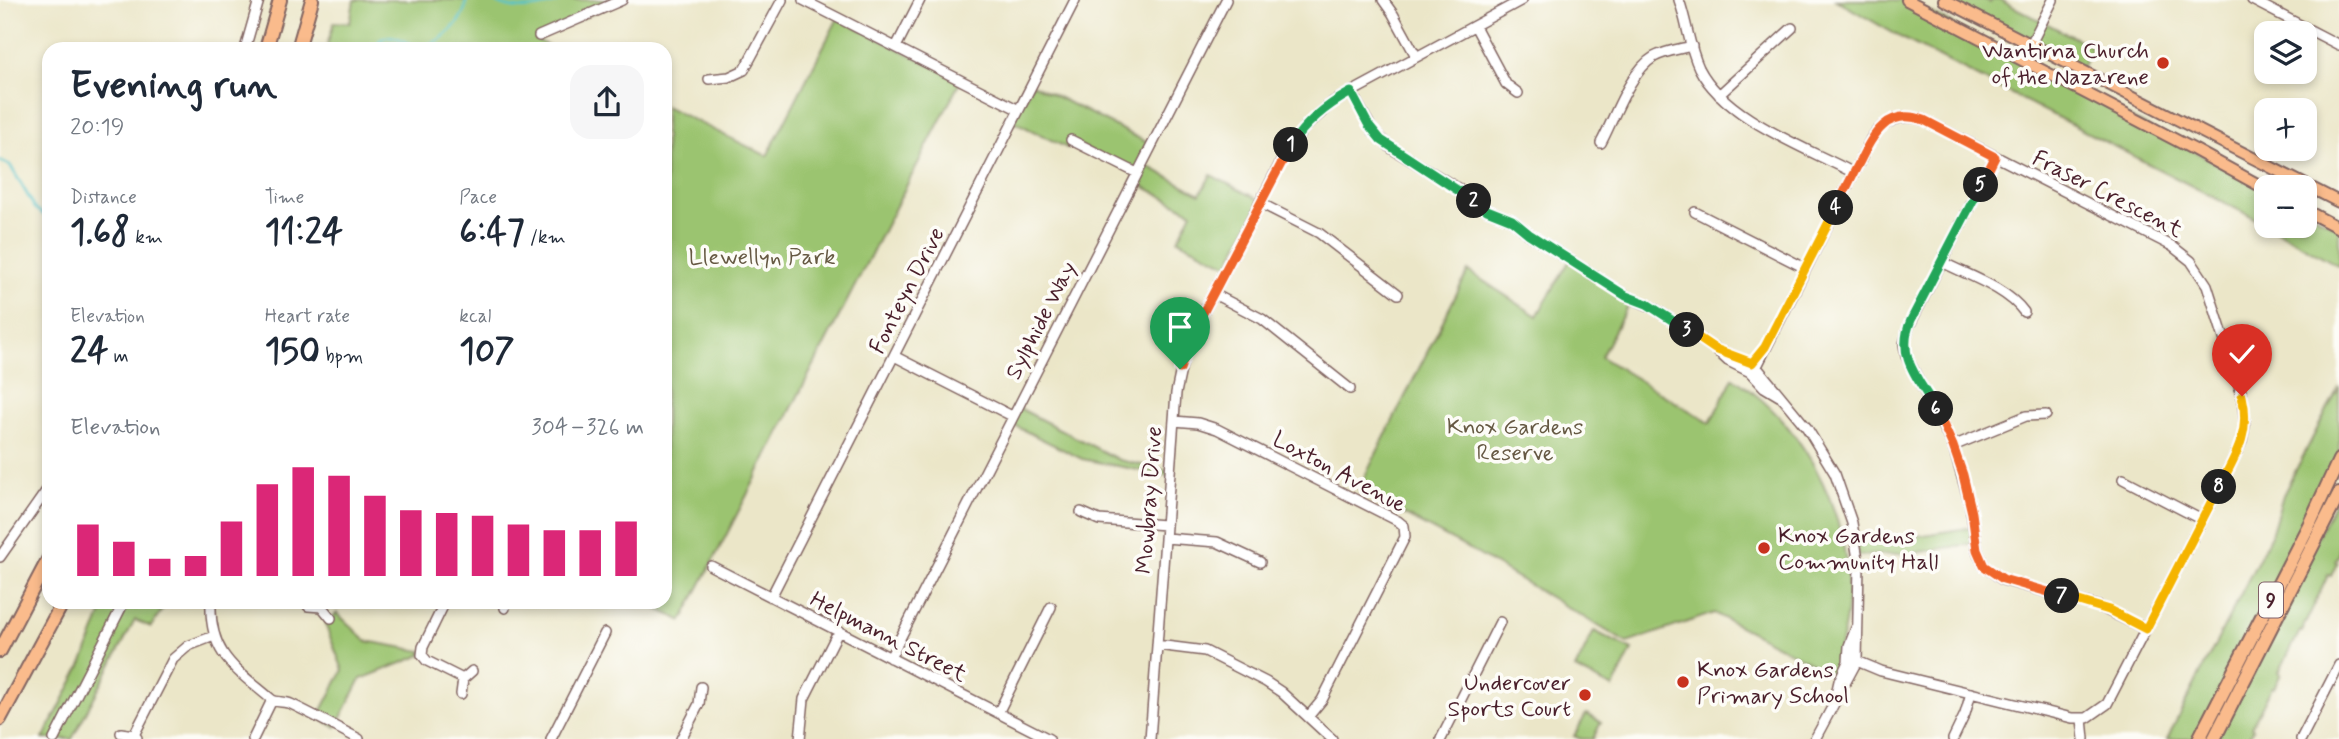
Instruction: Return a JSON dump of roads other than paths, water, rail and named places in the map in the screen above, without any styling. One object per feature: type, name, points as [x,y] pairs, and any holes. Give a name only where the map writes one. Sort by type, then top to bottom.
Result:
[{"type":"highway","points":[[268,42],[280,0]]},
{"type":"highway","points":[[300,42],[312,0]]},
{"type":"highway","name":"9","points":[[2199,739],[2309,525],[2339,460]]},
{"type":"highway","name":"9","points":[[2214,739],[2339,495]]},
{"type":"highway","points":[[0,651],[42,571]]},
{"type":"highway","points":[[0,719],[59,609]]},
{"type":"main road","points":[[1907,0],[2254,181]]},
{"type":"main road","points":[[1944,0],[2339,202]]},
{"type":"main road","points":[[2195,128],[2199,140],[2196,149]]},
{"type":"main road","points":[[2317,216],[2339,228]]},
{"type":"street","points":[[247,42],[259,0]]},
{"type":"street","points":[[539,36],[622,0]]},
{"type":"street","points":[[709,79],[729,77],[744,70],[782,0]]},
{"type":"street","points":[[803,0],[1019,110]]},
{"type":"street","points":[[896,47],[920,0]]},
{"type":"street","name":"Fonteyn Drive","points":[[771,597],[1075,0]]},
{"type":"street","name":"Sylphide Way","points":[[890,658],[1226,0]]},
{"type":"street","points":[[1383,0],[1416,56]]},
{"type":"street","name":"Mowbray Drive","points":[[1150,739],[1178,378],[1184,355],[1260,202],[1295,138],[1325,108],[1522,0]]},
{"type":"street","points":[[1679,0],[1702,72],[1719,95],[1749,119],[1854,173]]},
{"type":"street","points":[[2031,44],[2053,0]]},
{"type":"street","points":[[2254,0],[2339,45]]},
{"type":"street","points":[[1475,26],[1506,84],[1518,93]]},
{"type":"street","points":[[1719,95],[1792,28]]},
{"type":"street","points":[[1601,143],[1635,77],[1647,62],[1662,54],[1692,46]]},
{"type":"street","points":[[1351,92],[1373,131],[1385,144],[1487,210],[1512,220],[1529,234],[1619,292],[1652,307],[1715,349],[1752,369],[1807,428],[1822,450],[1845,501],[1858,556],[1860,589],[1853,664],[1815,739]]},
{"type":"street","name":"Fraser Crescent","points":[[1752,369],[1871,139],[1879,128],[1892,119],[1907,117],[1924,120],[2180,251],[2191,261],[2204,279],[2233,365],[2246,415],[2242,441],[2107,704],[2094,715],[2082,719]]},
{"type":"street","points":[[1071,140],[1137,173]]},
{"type":"street","points":[[1995,157],[1911,320],[1905,344],[1911,367],[1937,411],[1953,446],[1970,504],[1979,555],[1988,570],[2009,581],[2109,610],[2146,629]]},
{"type":"street","points":[[1260,202],[1319,233],[1398,294]]},
{"type":"street","points":[[1695,212],[1805,268]]},
{"type":"street","points":[[1942,262],[2013,299],[2024,312]]},
{"type":"street","points":[[1214,294],[1262,319],[1350,389]]},
{"type":"street","points":[[894,356],[1012,416]]},
{"type":"street","points":[[1953,446],[2026,416],[2046,415]]},
{"type":"street","name":"Loxton Avenue","points":[[1174,421],[1198,423],[1217,429],[1404,526],[1405,537],[1381,585],[1322,700],[1308,717]]},
{"type":"street","points":[[2123,479],[2202,520]]},
{"type":"street","points":[[0,557],[42,497]]},
{"type":"street","points":[[1080,512],[1099,520],[1165,526]]},
{"type":"street","points":[[1165,538],[1217,542],[1260,562]]},
{"type":"street","name":"Helpmann Street","points":[[711,566],[1049,739]]},
{"type":"street","points":[[998,713],[1051,607]]},
{"type":"street","points":[[54,739],[120,609]]},
{"type":"street","points":[[212,609],[214,636],[232,667],[272,700],[289,703],[359,739]]},
{"type":"street","points":[[326,609],[331,618]]},
{"type":"street","points":[[442,609],[423,647],[422,655],[427,661],[463,679]]},
{"type":"street","points":[[1441,739],[1500,622]]},
{"type":"street","points":[[800,739],[804,699],[838,632]]},
{"type":"street","points":[[551,739],[604,633]]},
{"type":"street","points":[[121,733],[136,737],[176,656],[188,646],[214,636]]},
{"type":"street","points":[[1157,645],[1205,651],[1273,687],[1332,739]]},
{"type":"street","points":[[1853,664],[2082,719],[2084,739]]},
{"type":"street","points":[[2301,739],[2339,664]]},
{"type":"street","points":[[461,694],[463,679],[472,671]]},
{"type":"street","points":[[681,739],[700,702],[701,687]]},
{"type":"street","points":[[1953,739],[1971,693]]},
{"type":"street","points":[[253,739],[272,700]]},
{"type":"waterway","points":[[434,42],[445,36],[458,22],[466,0]]},
{"type":"waterway","points":[[492,0],[518,9],[546,6],[563,0]]},
{"type":"waterway","points":[[379,42],[390,36],[407,42]]},
{"type":"waterway","points":[[0,161],[10,165],[35,208],[42,214]]},
{"type":"place","name":"Wantirna Church of the Nazarene","points":[[2163,63]]},
{"type":"place","name":"Knox Gardens Community Hall","points":[[1764,548]]},
{"type":"place","name":"Knox Gardens Primary School","points":[[1683,682]]},
{"type":"place","name":"Undercover Sports Court","points":[[1585,695]]},
{"type":"park label","name":"Llewellyn Park","points":[[762,256]]},
{"type":"park label","name":"Knox Gardens Reserve","points":[[1515,439]]}]
